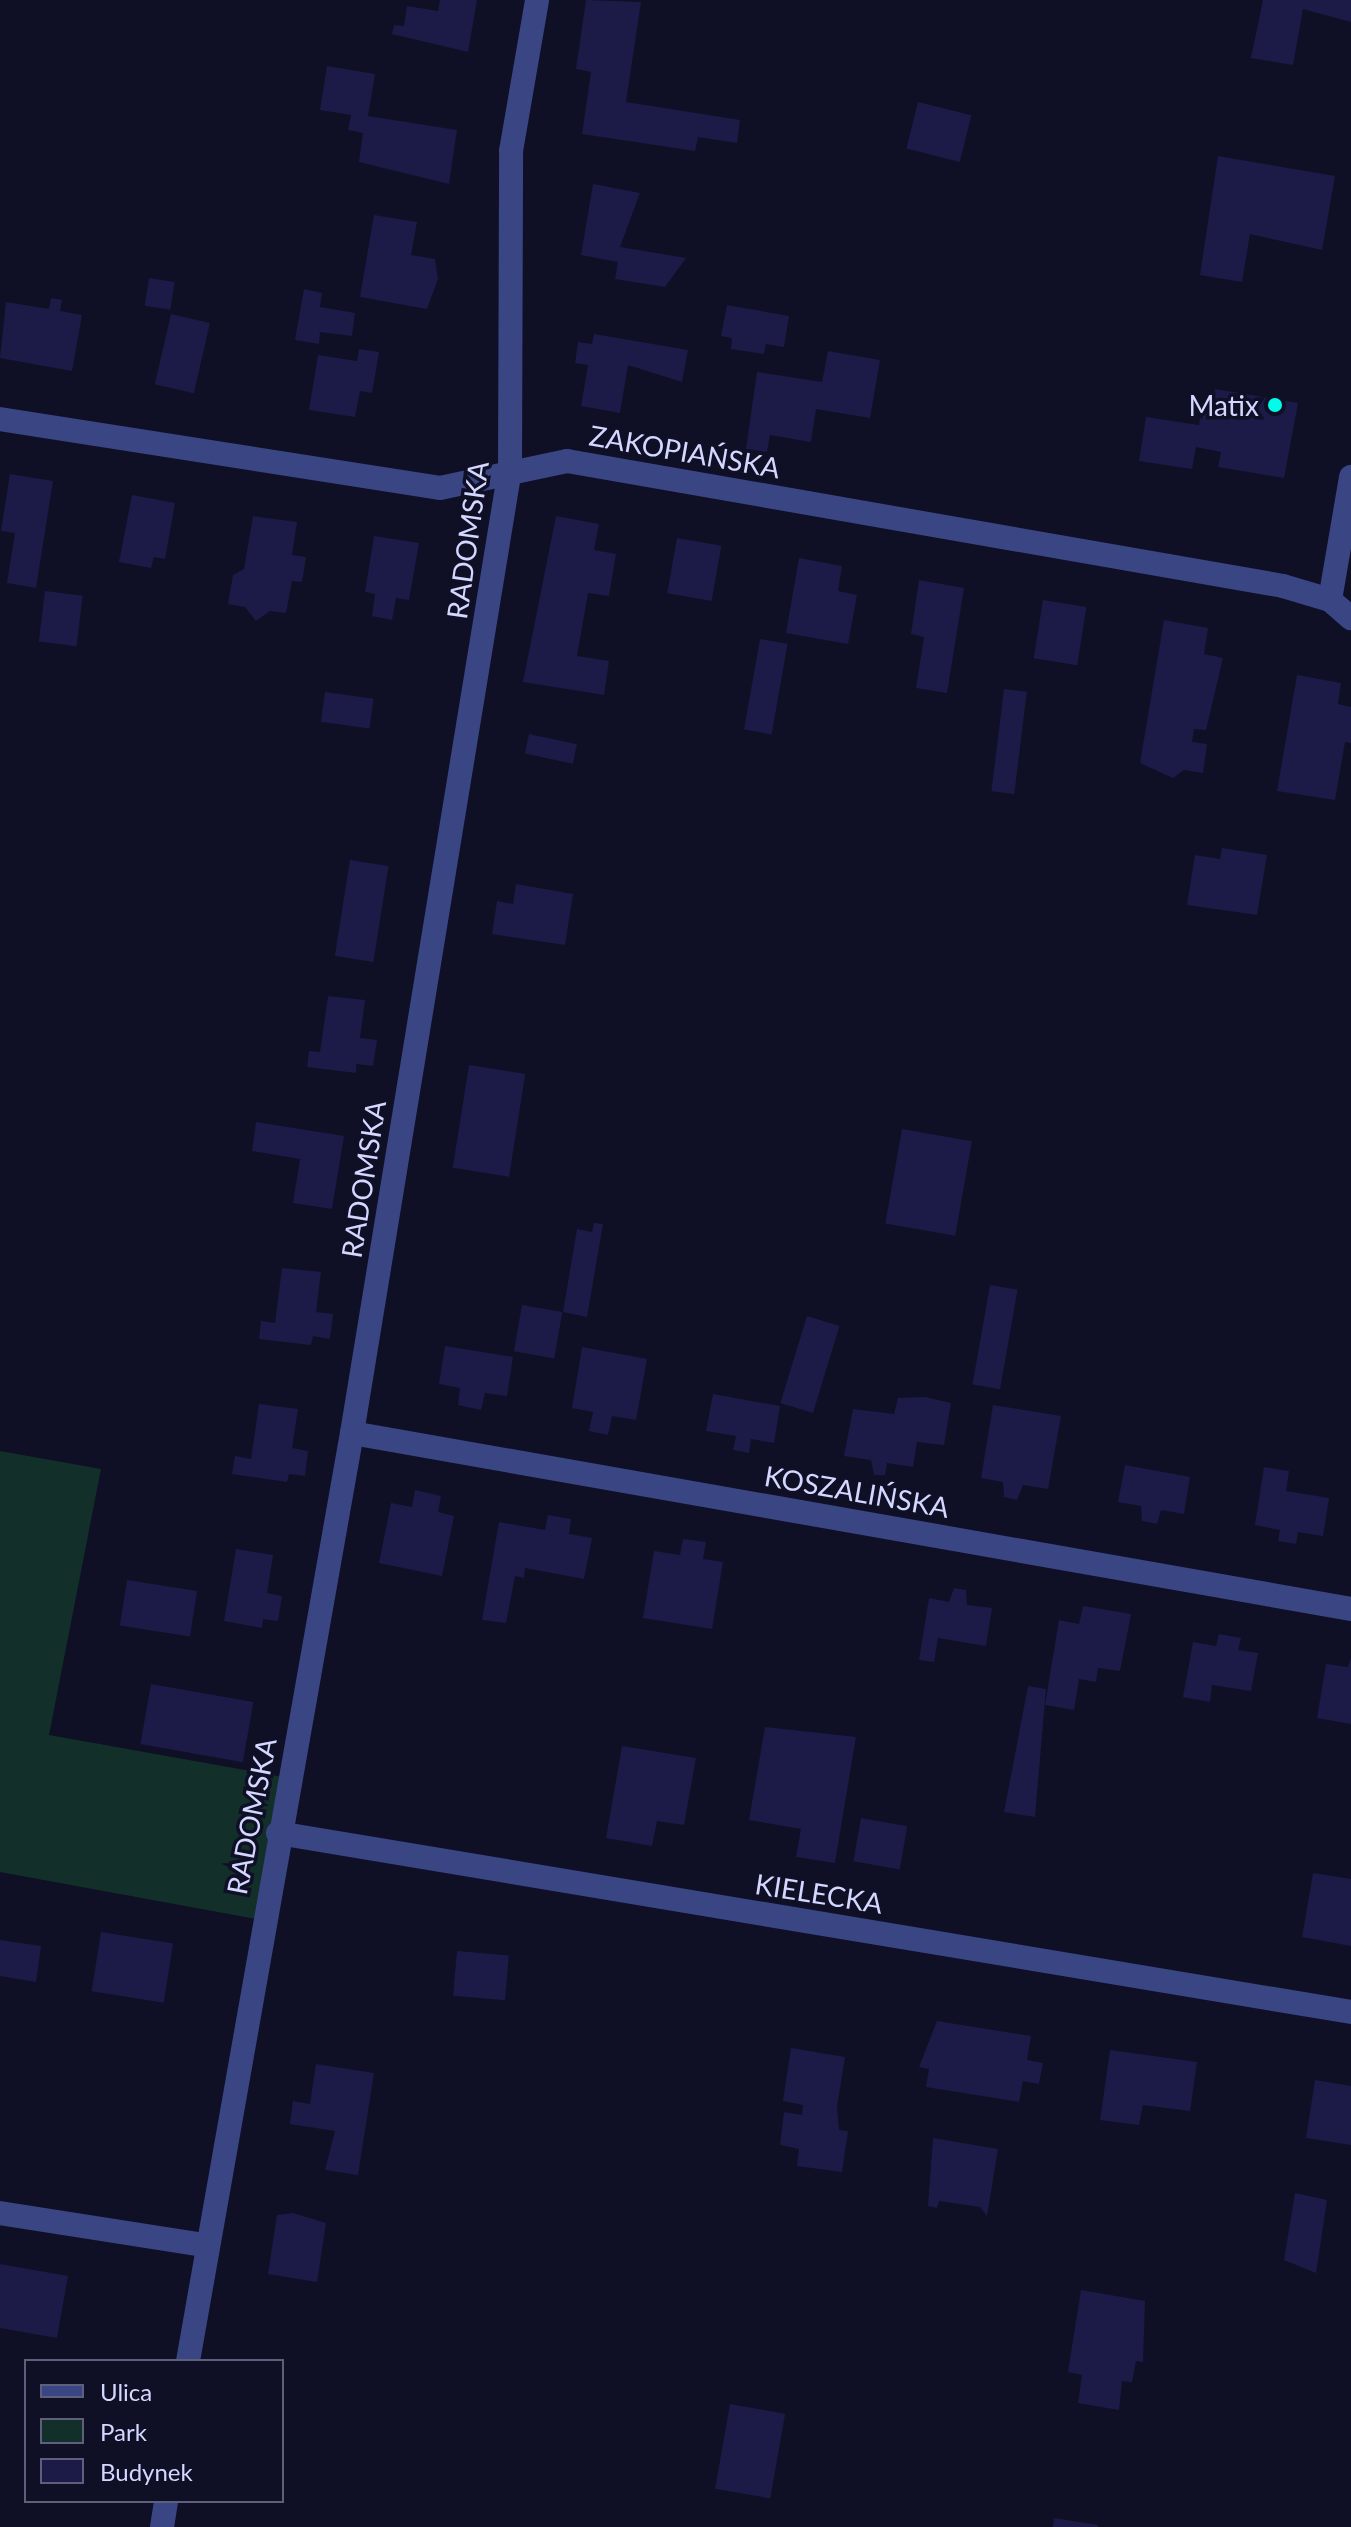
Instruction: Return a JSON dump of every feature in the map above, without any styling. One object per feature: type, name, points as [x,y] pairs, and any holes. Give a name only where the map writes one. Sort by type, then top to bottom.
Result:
[{"type":"street","name":"RADOMSKA","points":[[188,2359],[205,2245],[352,1433],[510,469],[511,151],[537,0]]},
{"type":"street","name":"ZAKOPIAŃSKA","points":[[0,419],[440,488],[510,469],[567,461],[1330,600]]},
{"type":"street","points":[[1351,477],[1330,600],[1351,618]]},
{"type":"street","name":"KOSZALIŃSKA","points":[[352,1433],[1351,1609]]},
{"type":"street","name":"KIELECKA","points":[[278,1833],[1351,2012]]},
{"type":"street","points":[[0,2213],[205,2245]]},
{"type":"street","points":[[162,2527],[166,2503]]},
{"type":"green space","points":[[0,1451],[101,1469],[49,1735],[289,1778],[262,1920],[0,1872]]},
{"type":"building","points":[[440,0],[477,0],[468,52],[392,34],[394,25],[404,26],[407,6],[438,11]]},
{"type":"building","points":[[586,0],[641,2],[626,102],[740,120],[737,143],[698,137],[695,151],[582,134],[591,72],[576,69]]},
{"type":"building","points":[[1263,0],[1351,0],[1351,22],[1303,9],[1293,65],[1251,58]]},
{"type":"building","points":[[327,66],[375,74],[368,116],[457,130],[449,184],[359,162],[363,133],[348,130],[351,115],[320,110]]},
{"type":"building","points":[[918,102],[971,115],[960,162],[906,149]]},
{"type":"building","points":[[1218,156],[1335,176],[1322,250],[1250,234],[1242,282],[1200,275]]},
{"type":"building","points":[[593,184],[640,193],[620,247],[686,258],[665,287],[615,279],[618,262],[581,255]]},
{"type":"building","points":[[374,215],[417,222],[411,255],[435,259],[438,279],[427,309],[360,297]]},
{"type":"building","points":[[149,278],[175,282],[170,310],[145,306]]},
{"type":"building","points":[[304,289],[322,293],[320,307],[355,313],[352,336],[320,332],[319,344],[295,340]]},
{"type":"building","points":[[51,298],[62,300],[60,311],[82,315],[72,371],[0,358],[6,302],[49,309]]},
{"type":"building","points":[[727,305],[789,316],[784,347],[766,344],[764,354],[731,349],[732,338],[721,336]]},
{"type":"building","points":[[171,314],[210,323],[194,393],[155,384]]},
{"type":"building","points":[[594,334],[688,350],[682,382],[628,365],[620,413],[581,406],[588,365],[575,363],[578,342],[592,344]]},
{"type":"building","points":[[359,349],[379,352],[372,393],[360,391],[355,417],[309,410],[318,355],[357,361]]},
{"type":"building","points":[[828,351],[880,360],[870,418],[816,409],[811,442],[770,435],[767,452],[746,449],[757,372],[822,382]]},
{"type":"building","points":[[1215,389],[1298,403],[1284,478],[1218,467],[1221,452],[1196,447],[1192,469],[1139,461],[1146,417],[1199,425],[1203,403],[1212,404]]},
{"type":"building","points":[[10,474],[53,481],[36,588],[7,583],[15,533],[1,531]]},
{"type":"building","points":[[132,495],[175,503],[165,559],[154,557],[151,568],[119,562]]},
{"type":"building","points":[[253,516],[297,522],[292,555],[306,557],[302,582],[292,581],[286,613],[270,611],[256,621],[245,607],[228,604],[233,575],[244,569]]},
{"type":"building","points":[[556,516],[599,524],[594,550],[616,554],[609,596],[588,593],[577,656],[609,661],[604,695],[523,682]]},
{"type":"building","points":[[374,536],[419,543],[409,600],[396,598],[392,620],[372,616],[375,594],[365,592]]},
{"type":"building","points":[[677,538],[721,546],[712,601],[667,593]]},
{"type":"building","points":[[799,558],[842,566],[838,591],[857,595],[848,644],[786,633]]},
{"type":"building","points":[[919,580],[964,588],[947,693],[916,688],[924,637],[911,634]]},
{"type":"building","points":[[45,591],[83,596],[77,646],[39,642]]},
{"type":"building","points":[[1043,600],[1086,607],[1077,665],[1034,658]]},
{"type":"building","points":[[1164,620],[1208,628],[1204,654],[1223,658],[1206,730],[1194,729],[1192,742],[1207,744],[1203,773],[1184,770],[1173,778],[1140,763]]},
{"type":"building","points":[[760,639],[788,644],[772,734],[744,730]]},
{"type":"building","points":[[1297,675],[1341,683],[1338,704],[1351,707],[1351,743],[1345,742],[1335,800],[1277,791]]},
{"type":"building","points":[[1004,689],[1027,692],[1014,794],[991,791]]},
{"type":"building","points":[[325,692],[374,699],[369,729],[321,722]]},
{"type":"building","points":[[529,734],[577,744],[573,764],[525,754]]},
{"type":"building","points":[[1222,848],[1267,855],[1257,915],[1187,905],[1195,855],[1220,859]]},
{"type":"building","points":[[350,860],[389,866],[373,962],[335,956]]},
{"type":"building","points":[[516,884],[573,894],[565,945],[492,934],[497,901],[513,904]]},
{"type":"building","points":[[328,996],[365,1000],[360,1038],[377,1040],[373,1066],[356,1064],[356,1073],[307,1067],[309,1051],[320,1052]]},
{"type":"building","points":[[469,1065],[525,1074],[509,1177],[453,1168]]},
{"type":"building","points":[[256,1122],[344,1136],[332,1209],[293,1203],[300,1159],[252,1151]]},
{"type":"building","points":[[902,1129],[972,1141],[955,1236],[885,1224]]},
{"type":"building","points":[[594,1223],[603,1224],[587,1317],[563,1312],[577,1229],[592,1232]]},
{"type":"building","points":[[282,1268],[321,1272],[316,1312],[333,1314],[330,1339],[313,1336],[311,1345],[259,1339],[261,1321],[275,1323]]},
{"type":"building","points":[[990,1285],[1018,1290],[1000,1389],[972,1384]]},
{"type":"building","points":[[522,1305],[562,1312],[554,1358],[514,1351]]},
{"type":"building","points":[[807,1316],[840,1326],[813,1413],[780,1403]]},
{"type":"building","points":[[445,1346],[513,1357],[507,1396],[485,1393],[481,1410],[458,1405],[460,1388],[439,1384]]},
{"type":"building","points":[[582,1347],[647,1359],[636,1420],[612,1416],[608,1435],[589,1431],[593,1412],[572,1408]]},
{"type":"building","points":[[713,1394],[780,1406],[774,1443],[751,1439],[749,1453],[733,1450],[736,1436],[706,1431]]},
{"type":"building","points":[[925,1397],[951,1403],[944,1445],[917,1442],[913,1467],[887,1463],[885,1475],[874,1475],[871,1460],[844,1456],[853,1409],[894,1414],[898,1398]]},
{"type":"building","points":[[259,1404],[298,1409],[292,1448],[308,1451],[305,1476],[289,1474],[287,1482],[232,1474],[235,1456],[251,1459]]},
{"type":"building","points":[[993,1405],[1061,1416],[1048,1489],[1023,1485],[1017,1500],[1004,1497],[1003,1482],[981,1478]]},
{"type":"building","points":[[1125,1465],[1190,1477],[1184,1514],[1161,1510],[1157,1524],[1142,1521],[1141,1506],[1118,1502]]},
{"type":"building","points":[[1264,1467],[1289,1471],[1286,1491],[1329,1498],[1323,1536],[1298,1532],[1296,1544],[1278,1541],[1280,1530],[1255,1525]]},
{"type":"building","points":[[415,1490],[441,1496],[438,1512],[454,1516],[442,1576],[379,1563],[391,1503],[412,1507]]},
{"type":"building","points":[[548,1515],[571,1519],[569,1534],[592,1538],[584,1579],[525,1568],[524,1578],[515,1576],[506,1623],[482,1620],[499,1522],[545,1530]]},
{"type":"building","points":[[683,1539],[706,1542],[703,1559],[723,1562],[712,1629],[643,1618],[654,1551],[680,1555]]},
{"type":"building","points":[[236,1549],[273,1555],[267,1593],[282,1596],[278,1621],[263,1619],[262,1628],[224,1621]]},
{"type":"building","points":[[127,1580],[197,1591],[190,1637],[120,1625]]},
{"type":"building","points":[[954,1588],[966,1590],[967,1605],[992,1608],[986,1646],[938,1638],[934,1662],[919,1660],[929,1598],[949,1602]]},
{"type":"building","points":[[1083,1606],[1131,1614],[1120,1671],[1098,1668],[1096,1682],[1079,1679],[1074,1710],[1045,1705],[1059,1620],[1079,1624]]},
{"type":"building","points":[[1219,1634],[1241,1638],[1238,1650],[1258,1653],[1251,1691],[1212,1685],[1210,1702],[1183,1697],[1193,1642],[1216,1646]]},
{"type":"building","points":[[1351,1658],[1351,1724],[1317,1718],[1326,1664],[1348,1667]]},
{"type":"building","points":[[151,1684],[253,1702],[243,1762],[140,1744]]},
{"type":"building","points":[[1028,1686],[1046,1689],[1035,1817],[1004,1812]]},
{"type":"building","points":[[765,1727],[856,1737],[835,1863],[796,1857],[801,1829],[749,1820]]},
{"type":"building","points":[[622,1746],[696,1758],[684,1825],[657,1821],[652,1846],[606,1838]]},
{"type":"building","points":[[861,1818],[907,1826],[900,1869],[853,1861]]},
{"type":"building","points":[[1313,1873],[1351,1879],[1351,1946],[1302,1937]]},
{"type":"building","points":[[101,1932],[173,1943],[164,2003],[92,1991]]},
{"type":"building","points":[[0,1940],[41,1946],[36,1982],[0,1976]]},
{"type":"building","points":[[457,1951],[509,1956],[505,2000],[453,1996]]},
{"type":"building","points":[[937,2021],[1031,2036],[1027,2060],[1043,2063],[1039,2084],[1023,2081],[1019,2102],[926,2087],[929,2069],[919,2067]]},
{"type":"building","points":[[791,2048],[845,2057],[837,2107],[839,2130],[848,2131],[842,2172],[797,2166],[799,2149],[780,2145],[784,2112],[802,2115],[803,2105],[783,2101]]},
{"type":"building","points":[[1110,2050],[1197,2062],[1190,2111],[1143,2105],[1139,2125],[1100,2120]]},
{"type":"building","points":[[316,2064],[374,2073],[358,2175],[325,2170],[335,2131],[290,2124],[293,2101],[310,2104]]},
{"type":"building","points":[[1315,2080],[1351,2086],[1351,2145],[1306,2138]]},
{"type":"building","points":[[933,2138],[998,2149],[987,2216],[980,2207],[939,2201],[937,2208],[928,2206]]},
{"type":"building","points":[[1295,2193],[1327,2200],[1316,2273],[1284,2260]]},
{"type":"building","points":[[293,2213],[326,2223],[317,2282],[268,2274],[277,2215]]},
{"type":"building","points":[[0,2264],[68,2276],[57,2338],[0,2328]]},
{"type":"building","points":[[1081,2290],[1145,2301],[1143,2362],[1136,2361],[1132,2382],[1122,2381],[1119,2410],[1078,2403],[1082,2375],[1068,2372]]},
{"type":"building","points":[[730,2404],[785,2414],[770,2498],[715,2489]]},
{"type":"building","points":[[1054,2518],[1098,2525],[1098,2527],[1053,2527]]},
{"type":"place","name":"Matix","points":[[1275,405]]}]
